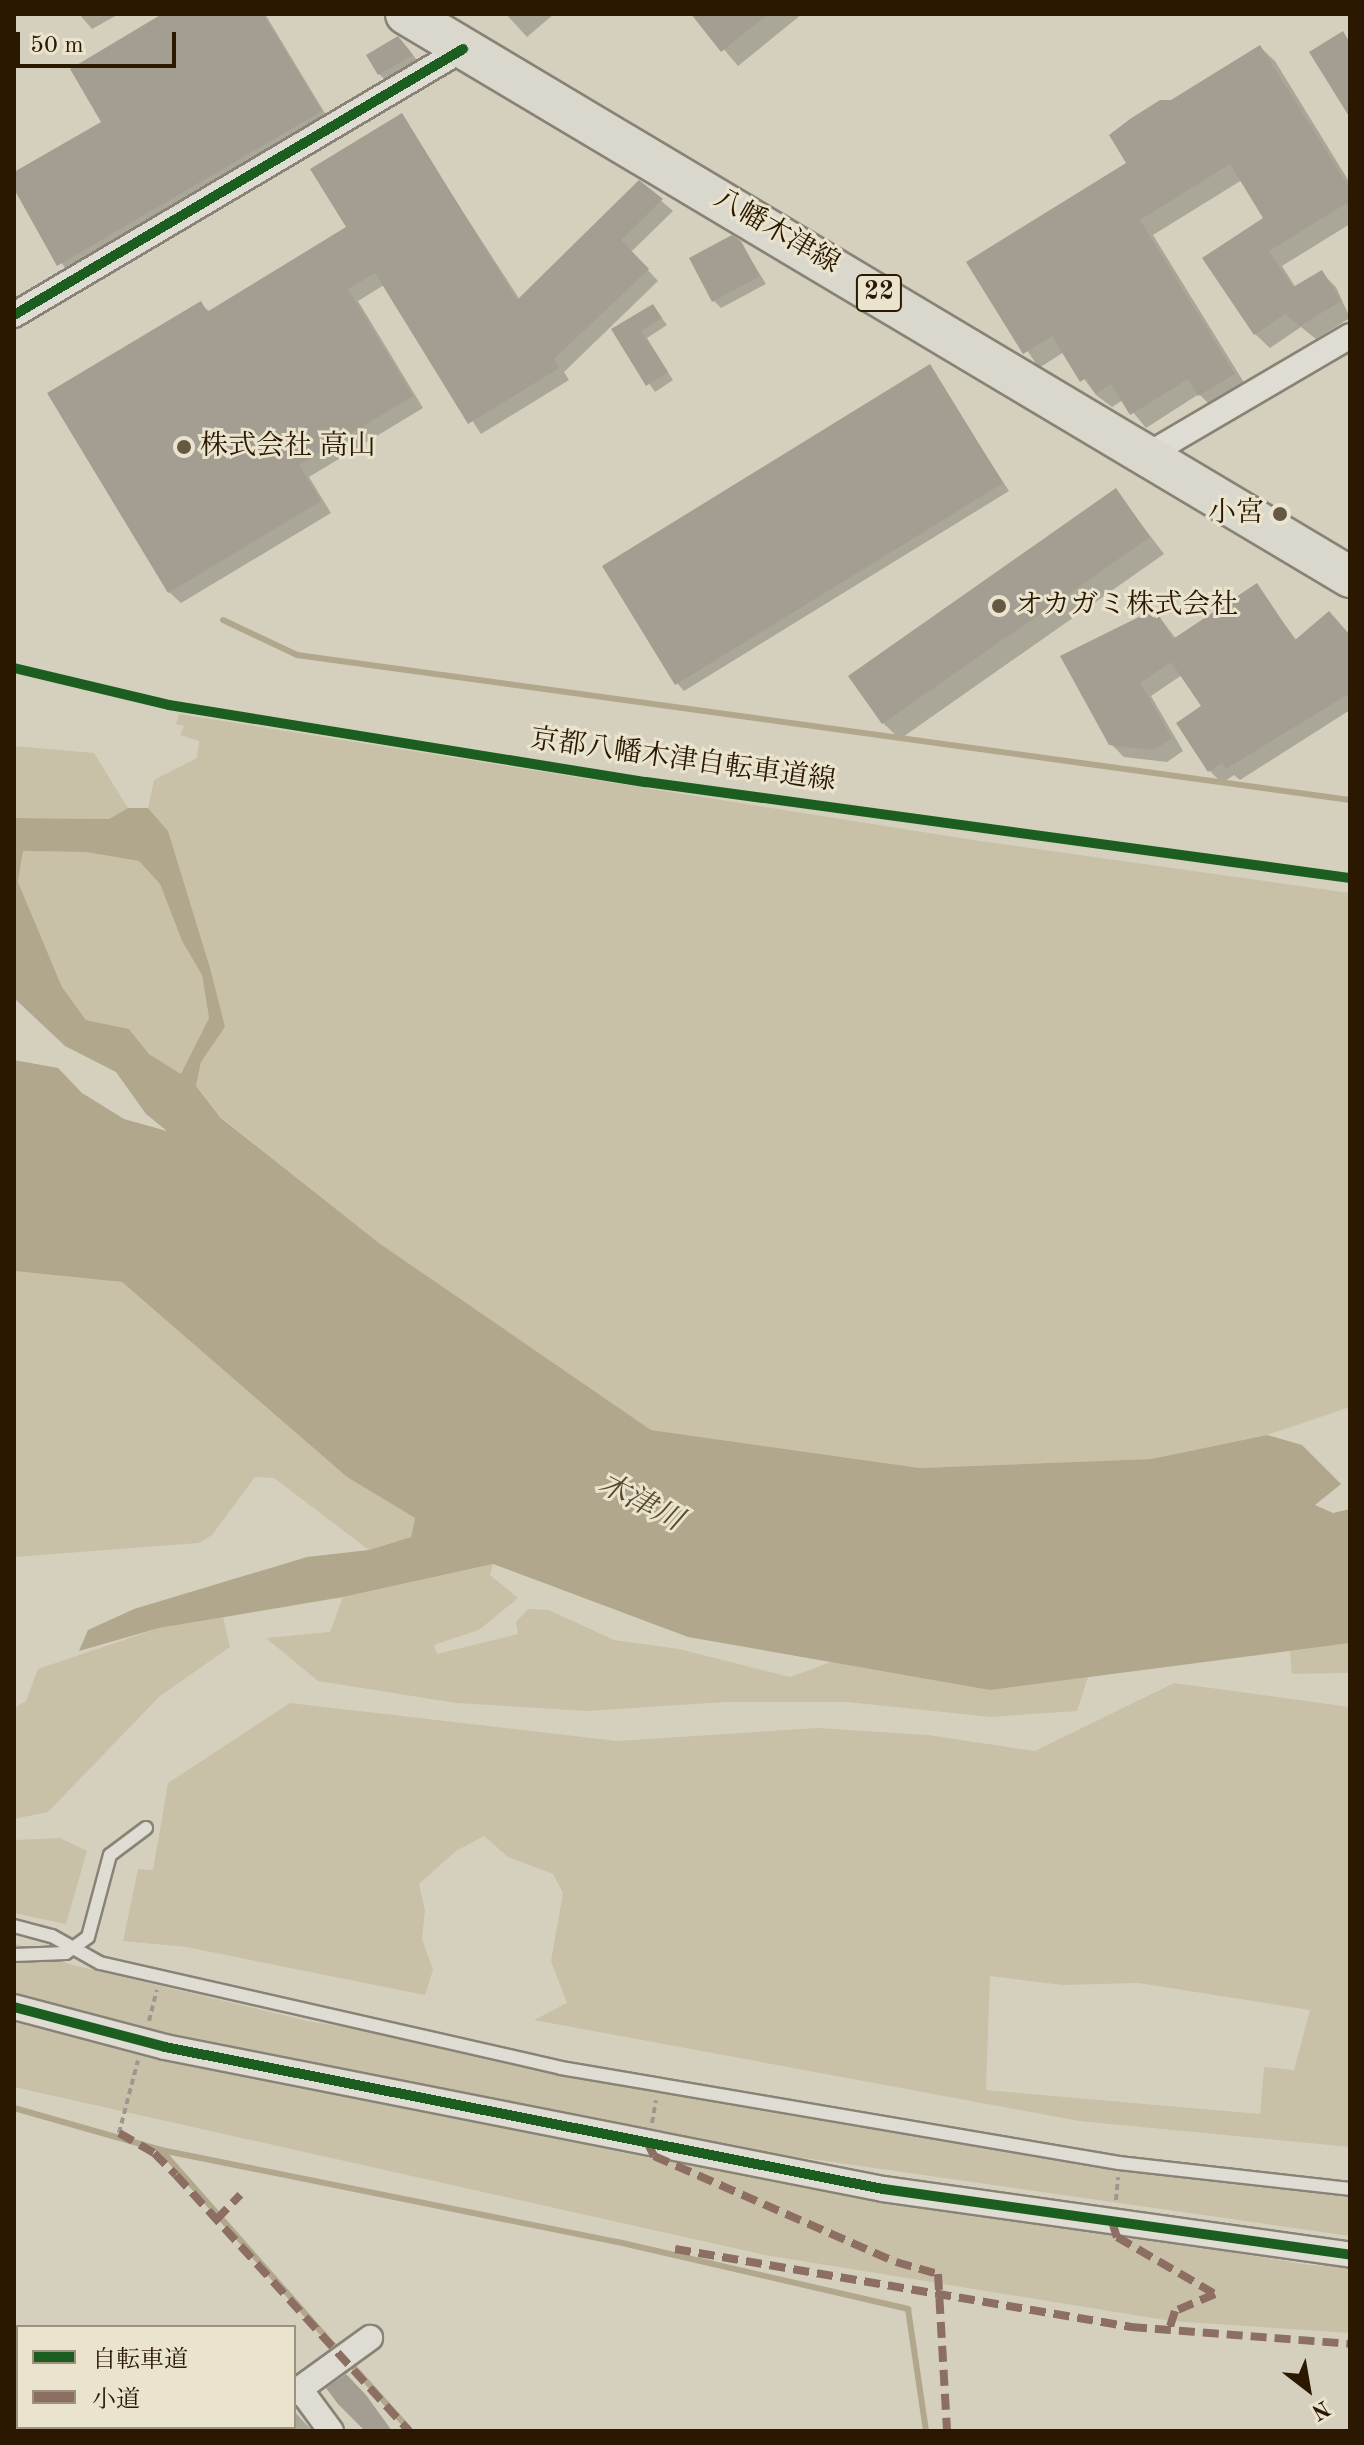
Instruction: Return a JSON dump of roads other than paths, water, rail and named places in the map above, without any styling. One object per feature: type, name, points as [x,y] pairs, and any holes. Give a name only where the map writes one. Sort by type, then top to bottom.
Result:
[{"type":"main road","name":"八幡木津線","points":[[406,14],[1149,454],[1350,577]]},
{"type":"street","points":[[14,315],[463,49]]},
{"type":"street","points":[[1149,454],[1350,336]]},
{"type":"street","points":[[14,2007],[165,2047],[648,2144],[1113,2225],[1350,2255]]},
{"type":"street","points":[[331,2431],[297,2391],[370,2338]]},
{"type":"lane","points":[[14,1955],[47,1955],[73,1948],[88,1937],[110,1855],[146,1828]]},
{"type":"lane","points":[[14,1926],[73,1948],[100,1963],[659,2086],[1119,2163],[1350,2189]]},
{"type":"water","name":"木津川","points":[[128,808],[148,808],[168,831],[225,1027],[201,1062],[196,1086],[221,1118],[379,1243],[651,1430],[920,1468],[1151,1459],[1267,1435],[1302,1445],[1341,1484],[1315,1505],[1333,1513],[1350,1509],[1350,1643],[990,1690],[688,1637],[493,1564],[343,1597],[159,1628],[79,1651],[88,1630],[134,1609],[307,1557],[369,1550],[411,1537],[415,1518],[347,1477],[122,1282],[14,1271],[14,1060],[58,1068],[82,1093],[124,1119],[167,1131],[146,1114],[116,1072],[65,1046],[14,998],[14,818],[109,819]],"holes":[[[23,851],[86,852],[139,861],[160,884],[182,941],[202,975],[209,1018],[181,1074],[149,1054],[129,1029],[86,1020],[62,987],[18,882]]]},
{"type":"waterway","points":[[223,620],[297,655],[1350,800]]},
{"type":"waterway","points":[[14,2108],[161,2150],[618,2242],[908,2309],[926,2431]]},
{"type":"waterway","points":[[161,2150],[341,2354]]},
{"type":"waterway","points":[[349,2362],[411,2431]]},
{"type":"place","name":"株式会社 高山","points":[[184,447]]},
{"type":"place","name":"小宮","points":[[1280,514]]},
{"type":"place","name":"オカガミ株式会社","points":[[999,606]]}]
